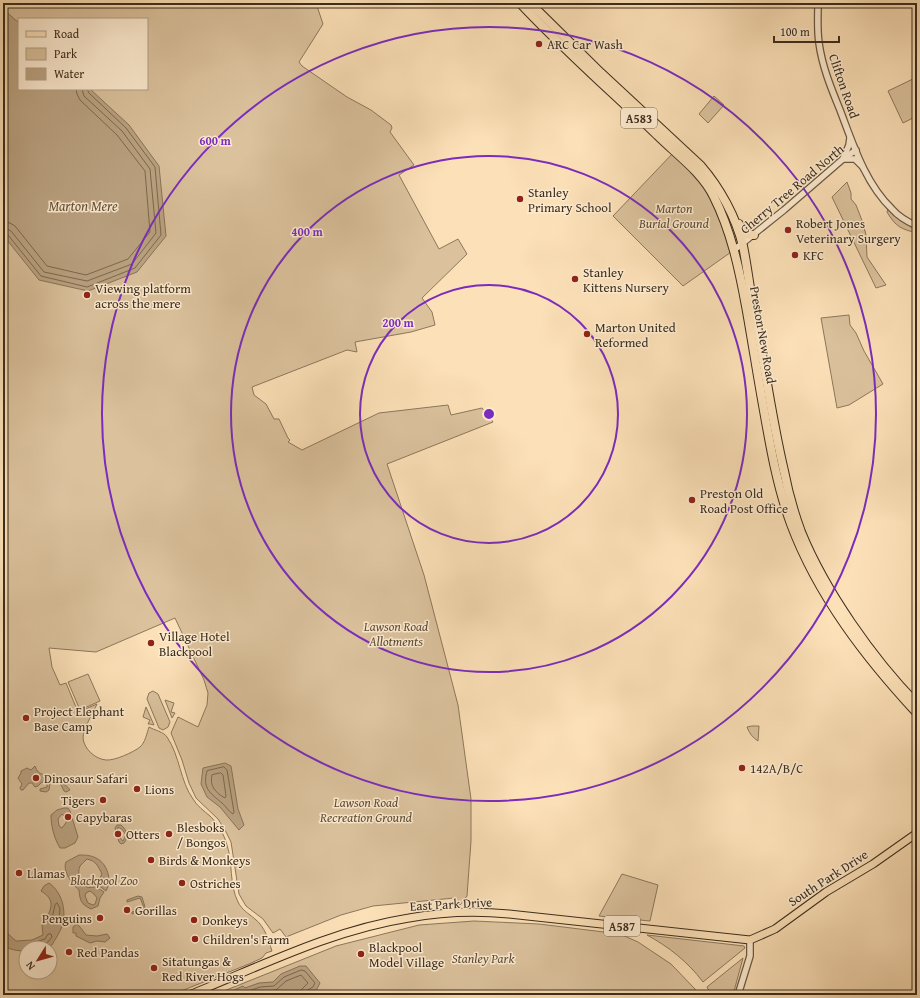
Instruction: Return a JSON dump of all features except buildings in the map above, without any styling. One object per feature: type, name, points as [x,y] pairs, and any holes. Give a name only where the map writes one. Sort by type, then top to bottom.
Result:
[{"type":"highway","name":"Preston New Road","points":[[520,3],[581,64],[691,167],[707,185],[738,247],[742,282],[771,449],[778,481],[791,524],[806,559],[820,585],[846,626],[884,676],[917,713]]},
{"type":"highway","name":"Preston New Road","points":[[530,3],[601,73],[708,174],[726,204],[738,247],[784,472],[801,531],[821,573],[851,622],[889,672],[917,704]]},
{"type":"highway","name":"A583","points":[[708,174],[726,196],[744,232],[754,235]]},
{"type":"main road","name":"South Park Drive","points":[[750,940],[775,929],[826,892],[873,864],[917,833]]},
{"type":"main road","name":"East Park Drive","points":[[189,995],[300,949],[349,932],[387,922],[435,914],[471,912],[509,914],[750,940]]},
{"type":"street","name":"Clifton Road","points":[[818,3],[818,31],[821,57],[850,137],[875,188],[893,211],[917,226]]},
{"type":"street","points":[[850,137],[849,145],[843,159],[855,159],[864,167]]},
{"type":"street","name":"Cherry Tree Road North","points":[[738,247],[791,205],[843,159],[856,150]]},
{"type":"street","points":[[738,995],[750,956],[750,940]]},
{"type":"green space","points":[[3,3],[316,3],[323,24],[299,62],[302,66],[347,97],[371,110],[391,125],[392,128],[390,132],[414,165],[399,175],[439,249],[458,239],[467,254],[422,298],[432,312],[435,325],[411,332],[355,342],[357,352],[347,350],[252,387],[254,395],[266,404],[274,419],[279,419],[290,440],[288,442],[302,450],[379,413],[448,405],[451,415],[482,408],[493,422],[387,464],[424,575],[458,705],[471,799],[471,841],[467,896],[460,905],[454,898],[373,906],[341,915],[286,937],[280,929],[273,933],[263,919],[246,906],[239,894],[231,842],[218,819],[196,798],[171,733],[178,717],[198,727],[207,705],[208,693],[204,680],[175,618],[96,652],[49,648],[52,667],[60,685],[66,683],[78,712],[97,704],[83,734],[85,746],[94,756],[110,760],[119,758],[133,751],[140,747],[143,743],[149,727],[166,735],[175,752],[182,776],[189,792],[196,804],[216,822],[224,837],[229,852],[233,888],[238,902],[243,909],[258,922],[266,934],[272,951],[266,953],[262,958],[171,995],[3,995]]},
{"type":"green space","points":[[917,77],[917,116],[903,123],[888,91]]},
{"type":"green space","points":[[714,96],[724,105],[708,123],[699,114]]},
{"type":"green space","name":"Marton Burial Ground","points":[[674,152],[707,185],[734,250],[683,286],[613,216]]},
{"type":"green space","points":[[847,182],[851,193],[851,199],[856,205],[863,223],[866,235],[867,257],[886,285],[876,288],[832,197]]},
{"type":"green space","points":[[888,209],[917,228],[917,233],[899,227],[887,212]]},
{"type":"green space","points":[[849,315],[850,325],[856,333],[864,351],[883,384],[849,405],[837,408],[821,318]]},
{"type":"green space","points":[[88,674],[100,701],[80,710],[68,682]]},
{"type":"green space","points":[[153,691],[158,694],[170,722],[168,727],[163,730],[159,728],[147,699],[149,693]]},
{"type":"green space","points":[[165,700],[174,703],[171,712],[175,713],[172,718]]},
{"type":"green space","points":[[146,707],[154,725],[148,724],[150,720],[143,717]]},
{"type":"green space","points":[[759,726],[758,741],[751,735],[747,727]]},
{"type":"green space","points":[[622,874],[658,885],[650,921],[599,916]]},
{"type":"green space","name":"Stanley Park","points":[[474,921],[539,924],[620,934],[638,942],[671,964],[699,995],[214,995],[336,946],[419,925]]},
{"type":"green space","points":[[647,935],[744,946],[745,948],[703,982],[678,956]]},
{"type":"green space","points":[[743,958],[733,995],[711,995],[707,987]]},
{"type":"water","name":"Marton Mere","points":[[3,9],[18,22],[18,90],[91,90],[129,125],[159,166],[166,236],[137,272],[88,291],[39,280],[3,235]]},
{"type":"water","points":[[225,763],[231,766],[238,809],[244,825],[239,830],[220,807],[207,797],[201,784],[203,768]]},
{"type":"water","points":[[35,766],[38,772],[47,776],[52,781],[56,781],[50,783],[49,790],[46,792],[40,791],[40,789],[47,787],[47,784],[42,782],[35,787],[32,783],[29,783],[23,790],[20,788],[22,784],[18,778],[21,771],[27,768],[31,770]]},
{"type":"water","points":[[56,781],[65,785],[70,790],[66,792],[64,791],[60,783]]},
{"type":"water","points":[[68,808],[78,837],[75,843],[65,848],[60,848],[52,828],[51,815],[57,810]],"holes":[[[62,814],[68,820],[62,828],[59,826],[58,819]]]},
{"type":"water","name":"Otters","points":[[117,825],[121,825],[125,829],[127,836],[124,843],[121,844],[119,842],[115,828]],"holes":[[[118,827],[122,829],[126,835],[123,841],[119,835]]]},
{"type":"water","points":[[79,855],[92,856],[100,861],[106,868],[109,882],[106,891],[97,884],[102,874],[95,863],[87,859],[79,868],[80,877],[85,885],[88,887],[96,887],[104,892],[100,898],[98,906],[91,909],[82,902],[79,890],[71,881],[67,873],[65,866],[66,862]],"holes":[[[90,891],[97,898],[95,904],[93,905],[88,903],[85,896],[86,893]]]},
{"type":"water","points":[[49,883],[57,891],[62,902],[64,914],[61,929],[55,940],[32,940],[43,935],[42,925],[48,916],[51,907],[49,899],[41,891],[44,886]]},
{"type":"water","points":[[138,896],[142,897],[145,907],[144,909],[132,914],[132,912],[143,908],[143,905],[140,898],[127,902],[127,900]]},
{"type":"water","points":[[77,924],[86,935],[97,936],[107,934],[110,938],[105,942],[97,941],[90,943],[76,936],[76,933],[73,933],[73,927]]},
{"type":"water","points":[[7,933],[16,941],[18,941],[18,951],[3,945]]},
{"type":"water","points":[[300,966],[306,966],[320,983],[317,989],[307,995],[228,995],[232,991],[243,986],[245,988],[259,983],[273,982],[281,974]]},
{"type":"place","name":"ARC Car Wash","points":[[539,44]]},
{"type":"place","name":"Stanley Primary School","points":[[520,199]]},
{"type":"place","name":"Robert Jones Veterinary Surgery","points":[[788,230]]},
{"type":"place","name":"KFC","points":[[795,255]]},
{"type":"place","name":"Stanley Kittens Nursery","points":[[575,279]]},
{"type":"place","name":"Viewing platform across the mere","points":[[87,295]]},
{"type":"place","name":"Marton United Reformed","points":[[587,334]]},
{"type":"place","name":"Preston Old Road Post Office","points":[[692,500]]},
{"type":"place","name":"Village Hotel Blackpool","points":[[151,643]]},
{"type":"place","name":"Project Elephant Base Camp","points":[[26,718]]},
{"type":"place","name":"142A/B/C","points":[[742,768]]},
{"type":"place","name":"Dinosaur Safari","points":[[36,778]]},
{"type":"place","name":"Lions","points":[[137,789]]},
{"type":"place","name":"Tigers","points":[[103,800]]},
{"type":"place","name":"Capybaras","points":[[68,817]]},
{"type":"place","name":"Otters","points":[[118,834]]},
{"type":"place","name":"Blesboks / Bongos","points":[[169,834]]},
{"type":"place","name":"Birds & Monkeys","points":[[151,860]]},
{"type":"place","name":"Llamas","points":[[19,873]]},
{"type":"place","name":"Ostriches","points":[[182,883]]},
{"type":"place","name":"Gorillas","points":[[127,910]]},
{"type":"place","name":"Penguins","points":[[100,918]]},
{"type":"place","name":"Donkeys","points":[[194,920]]},
{"type":"place","name":"Children's Farm","points":[[195,939]]},
{"type":"place","name":"Red Pandas","points":[[69,952]]},
{"type":"place","name":"Blackpool Model Village","points":[[361,954]]},
{"type":"place","name":"Sitatungas & Red River Hogs","points":[[154,968]]},
{"type":"park label","name":"Lawson Road Allotments","points":[[396,634]]},
{"type":"park label","name":"Lawson Road Recreation Ground","points":[[366,810]]},
{"type":"park label","name":"Blackpool Zoo","points":[[104,880]]}]
